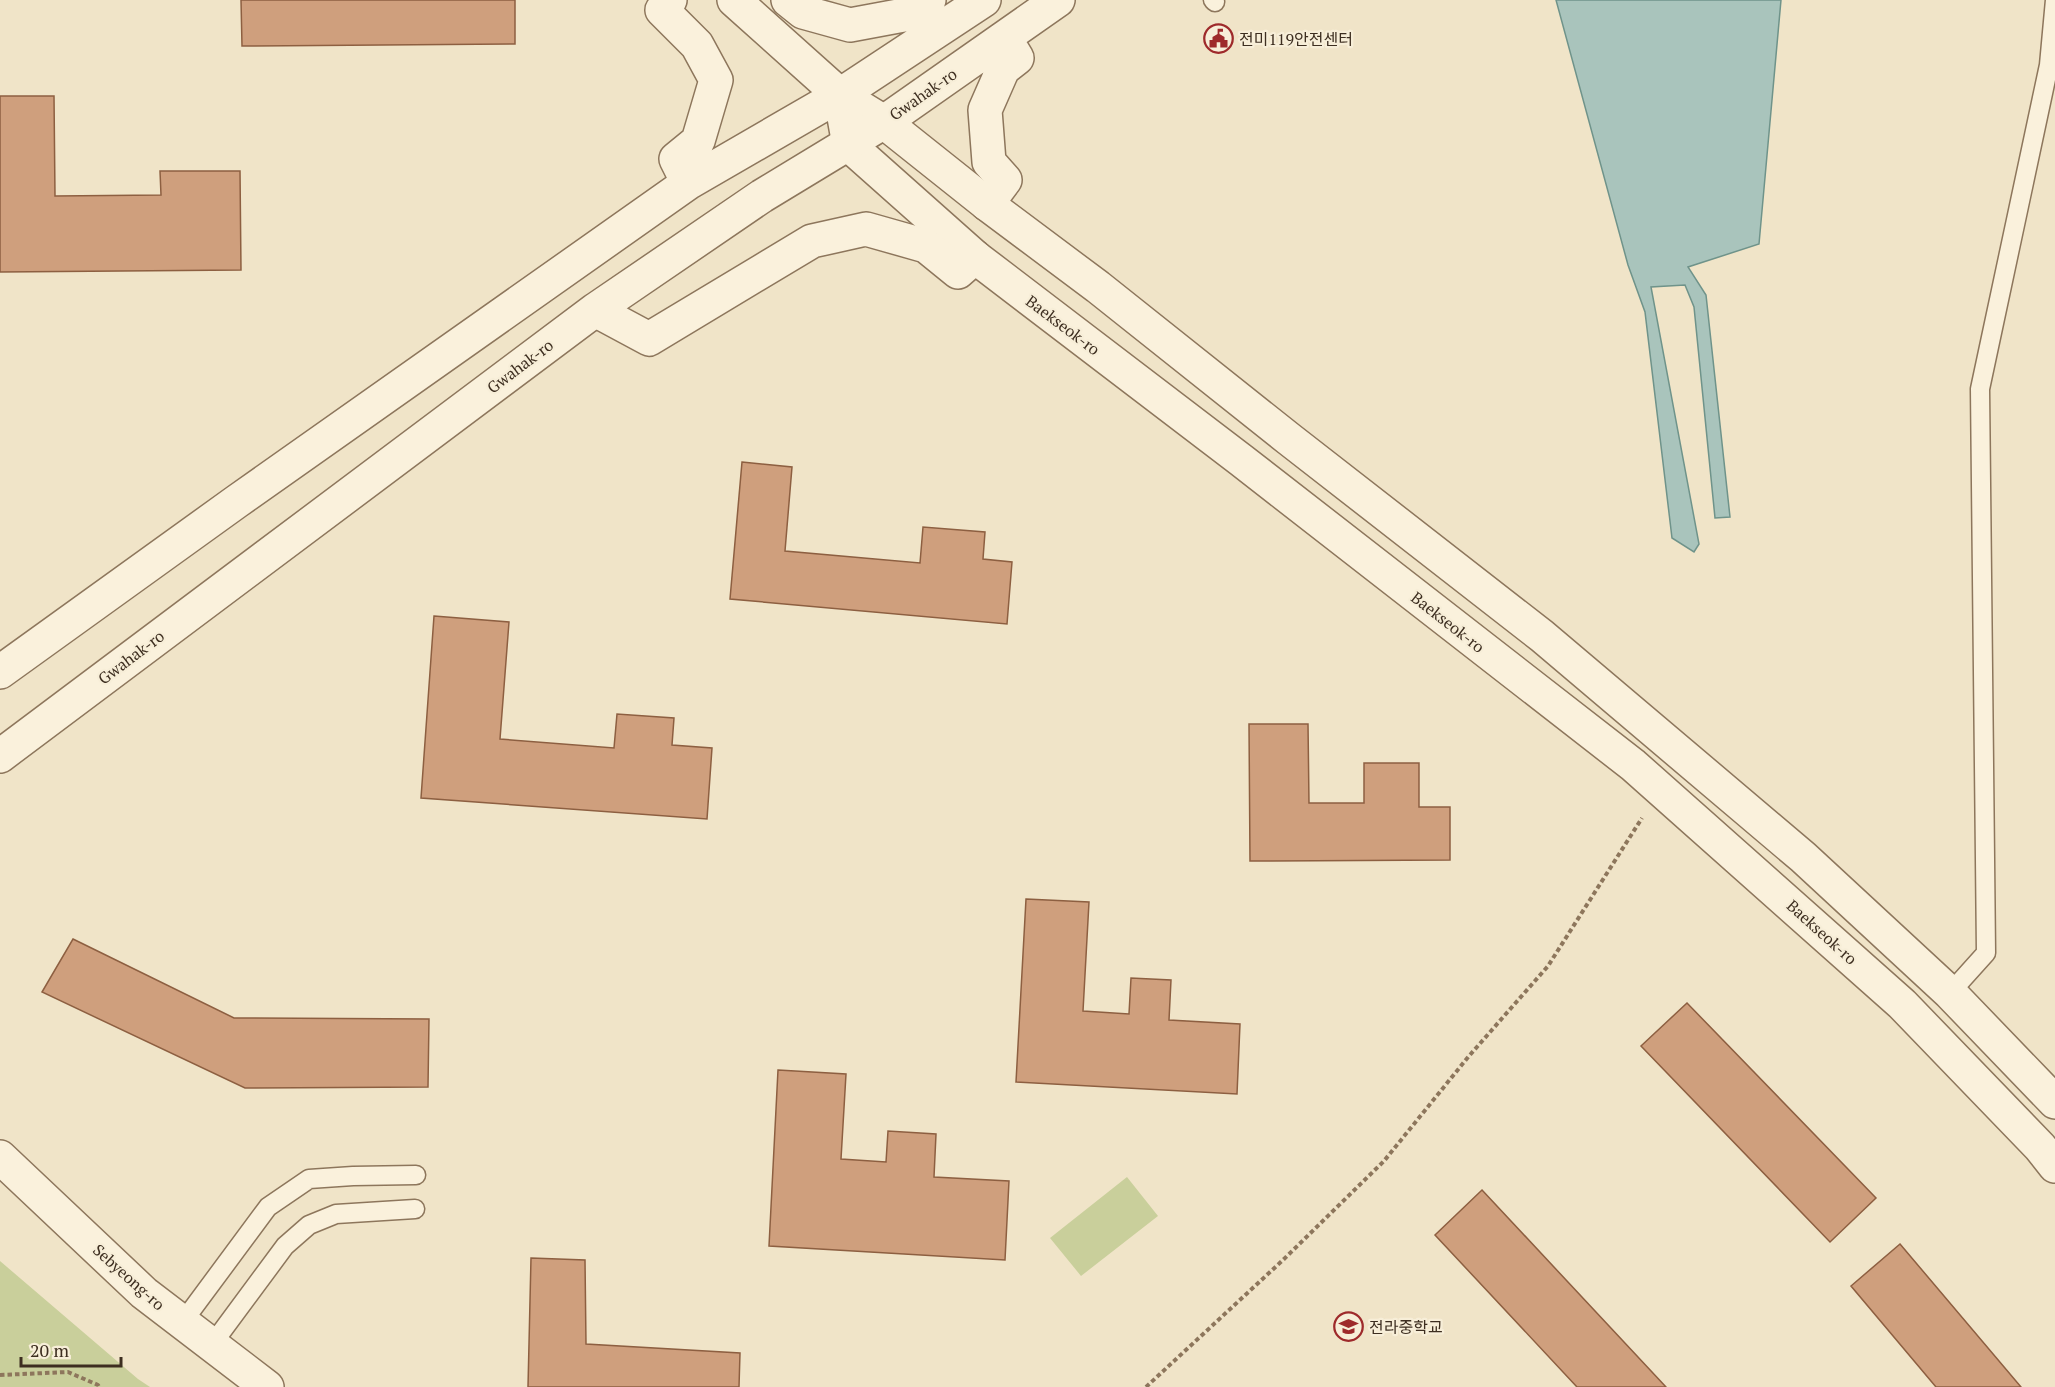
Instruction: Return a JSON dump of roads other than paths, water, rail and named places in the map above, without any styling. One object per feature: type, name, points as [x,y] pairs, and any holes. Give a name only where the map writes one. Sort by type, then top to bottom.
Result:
[{"type":"street","points":[[670,0],[662,10],[697,45],[716,80],[698,141],[676,159],[688,183]]},
{"type":"street","points":[[734,0],[840,95],[884,122],[1542,636],[1803,857],[1950,993],[2055,1102]]},
{"type":"street","points":[[788,0],[803,12],[850,25],[909,14],[929,0]]},
{"type":"street","points":[[0,672],[688,183],[840,95],[983,0]]},
{"type":"street","name":"Gwahak-ro","points":[[0,756],[595,310],[762,196],[884,122],[1058,0]]},
{"type":"street","points":[[987,204],[1005,180],[989,162],[985,110],[1003,69],[1017,57],[1005,38]]},
{"type":"street","points":[[840,95],[849,144]]},
{"type":"street","name":"Baekseok-ro","points":[[849,144],[975,257],[1241,460],[1633,765],[1902,1004],[2040,1147],[2055,1166]]},
{"type":"street","points":[[595,310],[649,339],[812,241],[866,229],[926,246],[958,272],[975,257]]},
{"type":"street","name":"Sebyeong-ro","points":[[0,1157],[144,1293],[267,1387]]},
{"type":"lane","points":[[1950,993],[1986,952],[1980,388],[2049,65],[2055,0]]},
{"type":"lane","points":[[182,1323],[268,1207],[309,1179],[416,1175]]},
{"type":"lane","points":[[211,1346],[285,1246],[309,1225],[336,1214],[415,1209]]},
{"type":"water","points":[[1556,0],[1781,0],[1759,244],[1688,267],[1706,295],[1730,517],[1715,518],[1694,307],[1685,285],[1651,287],[1699,544],[1694,552],[1672,538],[1645,312],[1628,265]]},
{"type":"place","name":"전미119안전센터","points":[[1218,39]]},
{"type":"place","name":"전라중학교","points":[[1348,1327]]}]
